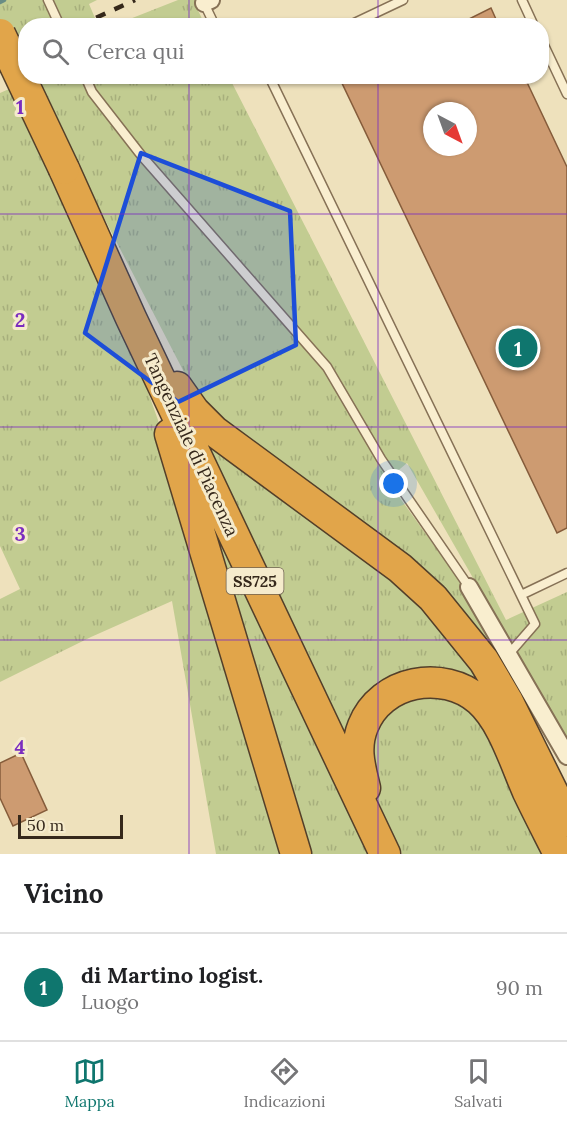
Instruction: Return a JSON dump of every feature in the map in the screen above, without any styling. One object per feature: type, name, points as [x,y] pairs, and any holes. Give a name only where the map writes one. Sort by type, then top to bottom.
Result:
[{"type":"highway","name":"Tangenziale di Piacenza","points":[[0,34],[18,73]]},
{"type":"highway","name":"Tangenziale di Piacenza","points":[[23,84],[131,318],[382,849]]},
{"type":"highway","points":[[131,318],[194,411],[214,431],[400,568],[438,605],[484,661],[507,700],[567,821]]},
{"type":"highway","points":[[131,318],[168,430],[296,854]]},
{"type":"highway","points":[[382,849],[359,767],[358,753],[363,726],[369,713],[393,692],[422,682],[436,682],[464,690],[488,709],[498,724],[559,854]]},
{"type":"street","points":[[469,587],[567,756]]},
{"type":"lane","points":[[365,18],[403,0]]},
{"type":"lane","points":[[522,0],[530,18]]},
{"type":"lane","points":[[49,2],[56,18]]},
{"type":"lane","points":[[207,2],[212,18]]},
{"type":"lane","points":[[549,56],[567,94]]},
{"type":"lane","points":[[88,84],[92,92],[141,155],[327,367],[381,459],[469,587]]},
{"type":"lane","points":[[273,84],[535,624],[509,654]]},
{"type":"lane","points":[[520,595],[567,573]]},
{"type":"highlighted area","points":[[141,153],[290,211],[296,345],[178,402],[85,333]]},
{"type":"green space","points":[[0,0],[97,0],[89,4],[95,18],[18,18],[18,68],[0,56]]},
{"type":"green space","points":[[178,0],[203,0],[195,4],[202,18],[132,18]]},
{"type":"green space","points":[[35,84],[233,84],[506,620],[567,592],[567,747],[523,665],[407,463],[387,480],[464,587],[519,683],[509,690],[487,655],[200,403]]},
{"type":"green space","points":[[9,89],[127,338],[148,392],[174,465],[289,854],[216,854],[172,601],[91,637],[0,682],[0,599],[20,589],[0,546],[0,93]]},
{"type":"green space","points":[[200,430],[363,548],[456,638],[567,835],[567,854],[503,722],[428,675],[348,747]]},
{"type":"green space","points":[[190,465],[372,854],[303,854]]},
{"type":"green space","points":[[422,689],[479,710],[552,854],[402,854],[371,786],[365,750],[376,717]]},
{"type":"building","points":[[491,8],[495,18],[471,18]]},
{"type":"building","points":[[342,84],[528,84],[567,167],[567,528],[557,533]]},
{"type":"building","points":[[21,753],[47,810],[13,826],[0,798],[0,763]]},
{"type":"waterway","points":[[0,2],[4,0]]},
{"type":"railway","points":[[96,18],[135,0]]},
{"type":"railway","points":[[0,51],[18,46]]},
{"type":"railway","points":[[0,64],[18,54]]},
{"type":"place","name":"di Martino logist.","points":[[518,348]]}]
